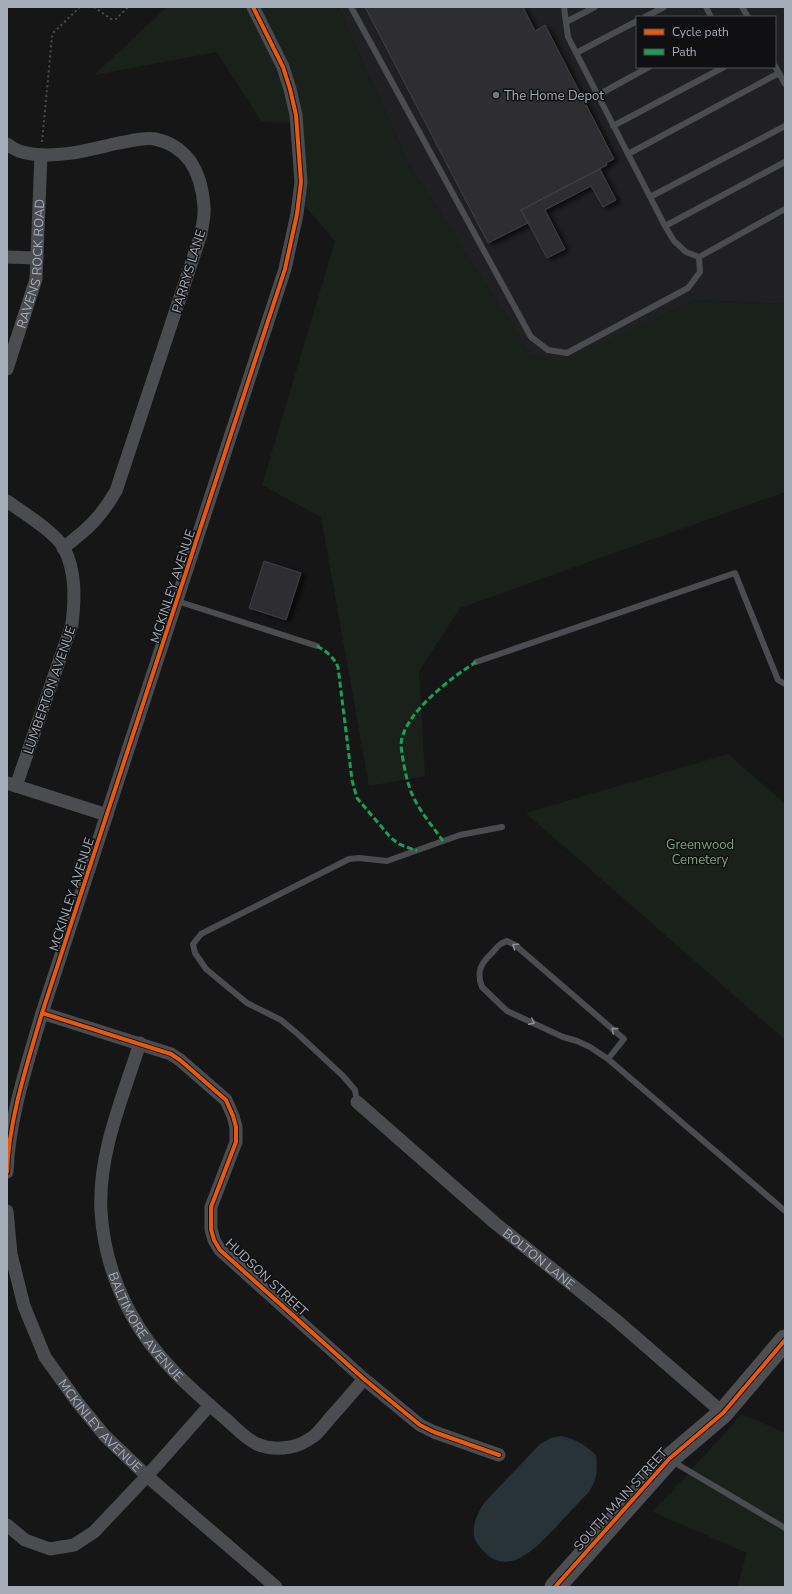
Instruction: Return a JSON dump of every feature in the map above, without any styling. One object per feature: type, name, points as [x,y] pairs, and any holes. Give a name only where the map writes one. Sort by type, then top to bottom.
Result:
[{"type":"highway","name":"SOUTH MAIN STREET","points":[[555,1587],[669,1459],[723,1413],[785,1340]]},
{"type":"street","name":"MCKINLEY AVENUE","points":[[7,1172],[8,1157],[19,1094],[42,1013],[286,269],[297,214],[301,182],[296,114],[283,67],[253,7]]},
{"type":"street","name":"PARRYS LANE","points":[[7,144],[10,147],[25,153],[60,155],[138,139],[154,139],[169,143],[183,151],[194,167],[200,183],[205,208],[201,234],[116,491],[104,511],[86,531],[63,548]]},
{"type":"street","name":"RAVENS ROCK ROAD","points":[[7,369],[36,279],[41,155]]},
{"type":"street","points":[[7,257],[37,258]]},
{"type":"street","name":"LUMBERTON AVENUE","points":[[7,501],[49,532],[63,548],[73,576],[75,598],[72,624],[11,785]]},
{"type":"street","points":[[11,785],[108,815]]},
{"type":"street","name":"HUDSON STREET","points":[[42,1013],[171,1054],[226,1100],[236,1127],[236,1142],[211,1206],[211,1229],[214,1240],[220,1250],[364,1379],[420,1425],[434,1432],[499,1455]]},
{"type":"street","name":"BALTIMORE AVENUE","points":[[140,1044],[105,1156],[101,1210],[104,1240],[117,1286],[130,1313],[142,1332],[165,1361],[210,1405],[248,1438],[257,1444],[274,1448],[290,1447],[303,1443],[315,1435],[364,1379]]},
{"type":"street","name":"BOLTON LANE","points":[[357,1102],[495,1223],[616,1320],[723,1413]]},
{"type":"street","name":"MCKINLEY AVENUE","points":[[7,1212],[11,1254],[24,1306],[45,1357],[104,1436],[147,1476],[276,1587]]},
{"type":"street","points":[[7,1525],[25,1540],[50,1549],[74,1545],[94,1532],[147,1476],[210,1405]]},
{"type":"lane","points":[[351,7],[531,337],[548,350],[567,353],[688,288],[700,272],[699,257]]},
{"type":"lane","points":[[564,7],[568,37],[665,226],[674,241],[686,252],[699,257]]},
{"type":"lane","points":[[566,22],[596,7]]},
{"type":"lane","points":[[647,16],[664,7]]},
{"type":"lane","points":[[706,7],[710,16]]},
{"type":"lane","points":[[742,7],[747,15]]},
{"type":"lane","points":[[576,53],[636,22]]},
{"type":"lane","points":[[598,95],[646,68]]},
{"type":"lane","points":[[613,126],[722,68]]},
{"type":"lane","points":[[776,68],[785,84]]},
{"type":"lane","points":[[628,154],[779,73]]},
{"type":"lane","points":[[650,197],[785,126]]},
{"type":"lane","points":[[665,226],[785,162]]},
{"type":"lane","points":[[699,257],[785,209]]},
{"type":"lane","points":[[476,662],[735,574],[778,680],[785,684]]},
{"type":"lane","points":[[177,601],[317,646]]},
{"type":"lane","points":[[357,1102],[354,1090],[300,1036],[281,1020],[248,1003],[206,969],[195,953],[193,944],[200,934],[349,859],[359,858],[387,861],[460,835],[502,826]]},
{"type":"lane","points":[[608,1059],[624,1039],[515,945],[507,941],[501,943],[483,962],[480,969],[480,982],[482,987],[507,1011],[563,1037],[590,1047],[608,1059],[785,1211]]},
{"type":"lane","points":[[669,1459],[785,1528]]},
{"type":"path","points":[[41,155],[52,37],[54,32],[80,7]]},
{"type":"path","points":[[94,7],[111,19],[116,19],[128,7]]},
{"type":"shaded area","points":[[338,7],[785,7],[785,304],[696,300],[560,362],[530,354],[408,162]]},
{"type":"shaded area","points":[[561,1436],[580,1443],[596,1455],[597,1470],[595,1480],[588,1493],[538,1545],[528,1553],[518,1559],[508,1562],[498,1561],[487,1555],[477,1543],[474,1533],[475,1523],[484,1503],[540,1444],[551,1438]]},
{"type":"green space","points":[[167,7],[338,7],[408,162],[530,354],[560,361],[696,300],[785,304],[785,492],[460,608],[419,671],[425,776],[369,786],[321,517],[262,485],[335,241],[299,199],[295,123],[261,121],[217,52],[94,75]]},
{"type":"green space","name":"Greenwood Cemetery","points":[[728,754],[785,804],[785,1040],[526,813]]},
{"type":"green space","points":[[742,1414],[785,1433],[785,1587],[737,1587],[747,1553],[653,1512]]},
{"type":"building","name":"The Home Depot","points":[[365,7],[523,7],[535,31],[545,25],[614,159],[606,163],[607,165],[521,210],[528,223],[488,243]]},
{"type":"building","points":[[600,169],[616,200],[603,207],[591,186],[545,210],[565,249],[547,258],[521,210]]},
{"type":"building","points":[[264,561],[301,573],[286,620],[249,608]]},
{"type":"marked path","points":[[317,646],[324,650],[334,660],[338,667],[352,780],[357,798],[391,838],[399,844],[417,851]]},
{"type":"marked path","points":[[443,841],[415,801],[405,771],[401,744],[404,732],[419,709],[430,697],[454,677],[476,662]]},
{"type":"cycle path","points":[[7,1172],[8,1152],[15,1112],[42,1013],[285,269],[297,214],[301,182],[296,115],[283,67],[253,7]]},
{"type":"cycle path","points":[[42,1013],[171,1054],[226,1100],[236,1127],[236,1142],[211,1207],[211,1229],[214,1240],[220,1250],[364,1379],[420,1425],[434,1432],[499,1455]]},
{"type":"cycle path","points":[[555,1587],[669,1459],[723,1413],[785,1340]]},
{"type":"place","name":"The Home Depot","points":[[496,95]]}]
